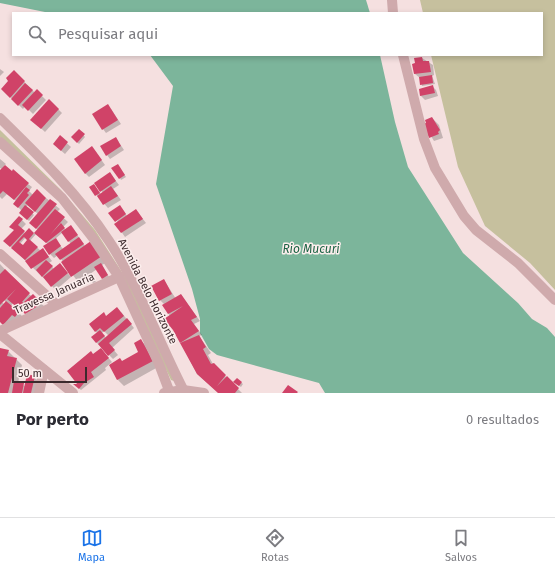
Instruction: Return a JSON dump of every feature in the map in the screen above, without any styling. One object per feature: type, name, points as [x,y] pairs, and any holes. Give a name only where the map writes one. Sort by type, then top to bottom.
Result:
[{"type":"street","points":[[392,0],[393,12]]},
{"type":"street","points":[[403,56],[424,139],[435,168],[464,216],[476,230],[518,263],[555,300]]},
{"type":"street","name":"Avenida Belo Horizonte","points":[[0,118],[49,167],[89,213],[109,241],[127,272],[184,391]]},
{"type":"street","name":"Avenida Belo Horizonte","points":[[0,142],[62,198],[93,238],[119,277],[159,364],[168,393]]},
{"type":"street","points":[[0,254],[56,304]]},
{"type":"street","name":"Travessa Januaria","points":[[0,331],[56,304],[119,277]]},
{"type":"street","points":[[0,334],[73,393]]},
{"type":"street","points":[[39,393],[44,370]]},
{"type":"street","points":[[168,393],[184,391],[204,393]]},
{"type":"shaded area","points":[[420,0],[555,0],[555,290],[530,263],[485,226],[458,167],[431,56],[543,56],[543,12],[423,12]]},
{"type":"shaded area","points":[[0,130],[61,190],[95,230],[134,291],[174,381],[171,380],[128,290],[93,232],[17,152],[0,137]]},
{"type":"water","points":[[0,0],[366,0],[370,12],[45,12],[0,3]]},
{"type":"water","name":"Rio Mucuri","points":[[151,56],[380,56],[395,122],[408,167],[463,253],[518,303],[532,319],[547,328],[555,337],[555,393],[325,393],[319,383],[217,355],[209,349],[200,333],[200,319],[192,289],[156,184],[173,86]]},
{"type":"building","points":[[422,57],[423,61],[429,61],[431,72],[414,74],[412,64],[415,63],[414,58]]},
{"type":"building","points":[[14,70],[25,81],[10,98],[1,89],[8,81],[6,78]]},
{"type":"building","points":[[432,75],[433,83],[420,85],[419,77]]},
{"type":"building","points":[[25,83],[33,90],[18,106],[11,99]]},
{"type":"building","points":[[433,85],[435,93],[420,96],[419,89]]},
{"type":"building","points":[[37,89],[43,95],[28,111],[22,105]]},
{"type":"building","points":[[49,99],[59,109],[41,129],[30,120]]},
{"type":"building","points":[[108,104],[118,120],[102,130],[92,114]]},
{"type":"building","points":[[432,117],[440,130],[438,132],[439,134],[429,138],[423,124],[426,123],[425,120]]},
{"type":"building","points":[[79,129],[85,134],[77,143],[71,137]]},
{"type":"building","points":[[60,135],[68,142],[61,151],[53,144]]},
{"type":"building","points":[[116,137],[121,146],[106,156],[100,146]]},
{"type":"building","points":[[92,146],[102,160],[85,174],[74,159]]},
{"type":"building","points":[[118,164],[125,175],[119,179],[111,168]]},
{"type":"building","points":[[5,165],[12,171],[13,169],[29,183],[14,200],[3,191],[0,194],[0,170]]},
{"type":"building","points":[[110,172],[116,181],[100,192],[94,183]]},
{"type":"building","points":[[94,184],[100,193],[95,196],[89,187]]},
{"type":"building","points":[[111,186],[118,196],[103,205],[97,196]]},
{"type":"building","points":[[26,187],[30,190],[27,193],[29,195],[18,208],[13,204]]},
{"type":"building","points":[[37,189],[46,198],[35,212],[25,203]]},
{"type":"building","points":[[50,199],[57,204],[36,229],[29,223]]},
{"type":"building","points":[[25,205],[34,212],[27,220],[19,213]]},
{"type":"building","points":[[120,205],[126,214],[115,222],[108,213]]},
{"type":"building","points":[[55,209],[65,217],[50,235],[61,223],[65,228],[46,243],[34,233]]},
{"type":"building","points":[[136,209],[143,219],[121,233],[114,224]]},
{"type":"building","points":[[19,216],[23,219],[18,225],[25,231],[10,247],[3,241],[14,230],[9,227]]},
{"type":"building","points":[[71,225],[78,235],[68,242],[61,232]]},
{"type":"building","points":[[29,228],[34,233],[29,239],[38,247],[25,260],[11,248]],"holes":[[[24,237],[27,240],[23,245],[19,242]]]},
{"type":"building","points":[[79,237],[84,244],[60,260],[55,254]]},
{"type":"building","points":[[56,238],[61,246],[49,255],[43,246]]},
{"type":"building","points":[[91,241],[102,256],[71,277],[61,262]]},
{"type":"building","points":[[43,248],[49,257],[31,269],[25,261]]},
{"type":"building","points":[[46,260],[53,266],[42,277],[36,270]]},
{"type":"building","points":[[60,263],[68,273],[51,287],[43,277]]},
{"type":"building","points":[[101,263],[108,275],[102,279],[94,267]]},
{"type":"building","points":[[5,269],[30,293],[22,302],[24,303],[19,309],[7,299],[16,289],[0,305],[0,274]]},
{"type":"building","points":[[91,274],[95,280],[91,282],[87,277]]},
{"type":"building","points":[[164,279],[172,294],[159,301],[151,286]]},
{"type":"building","points":[[33,294],[40,301],[38,306],[25,314],[21,310],[25,304],[24,302]]},
{"type":"building","points":[[181,294],[197,317],[191,320],[199,331],[180,343],[173,330],[164,319],[183,306],[168,314],[162,305]]},
{"type":"building","points":[[6,301],[19,312],[15,317],[12,315],[3,325],[0,322],[0,308]]},
{"type":"building","points":[[117,307],[124,316],[104,332],[100,328],[95,332],[89,324],[104,312],[106,316]]},
{"type":"building","points":[[127,318],[132,324],[109,343],[115,350],[108,356],[98,344]]},
{"type":"building","points":[[100,330],[105,336],[96,343],[91,337]]},
{"type":"building","points":[[199,335],[206,347],[203,349],[211,364],[214,363],[226,375],[217,386],[227,376],[239,388],[235,393],[218,393],[197,374],[180,343]]},
{"type":"building","points":[[141,339],[153,361],[117,380],[109,365],[120,358],[122,361],[138,352],[134,343]]},
{"type":"building","points":[[0,348],[9,350],[7,356],[17,358],[8,393],[0,393]]},
{"type":"building","points":[[101,348],[109,358],[91,372],[94,377],[84,383],[79,389],[73,384],[77,384],[67,371],[91,351],[93,354]]},
{"type":"building","points":[[27,374],[35,376],[31,393],[23,393]]},
{"type":"building","points":[[237,378],[242,382],[239,386],[233,382]]},
{"type":"building","points":[[14,381],[24,383],[22,393],[12,393]]},
{"type":"building","points":[[288,385],[298,392],[282,393]]}]
